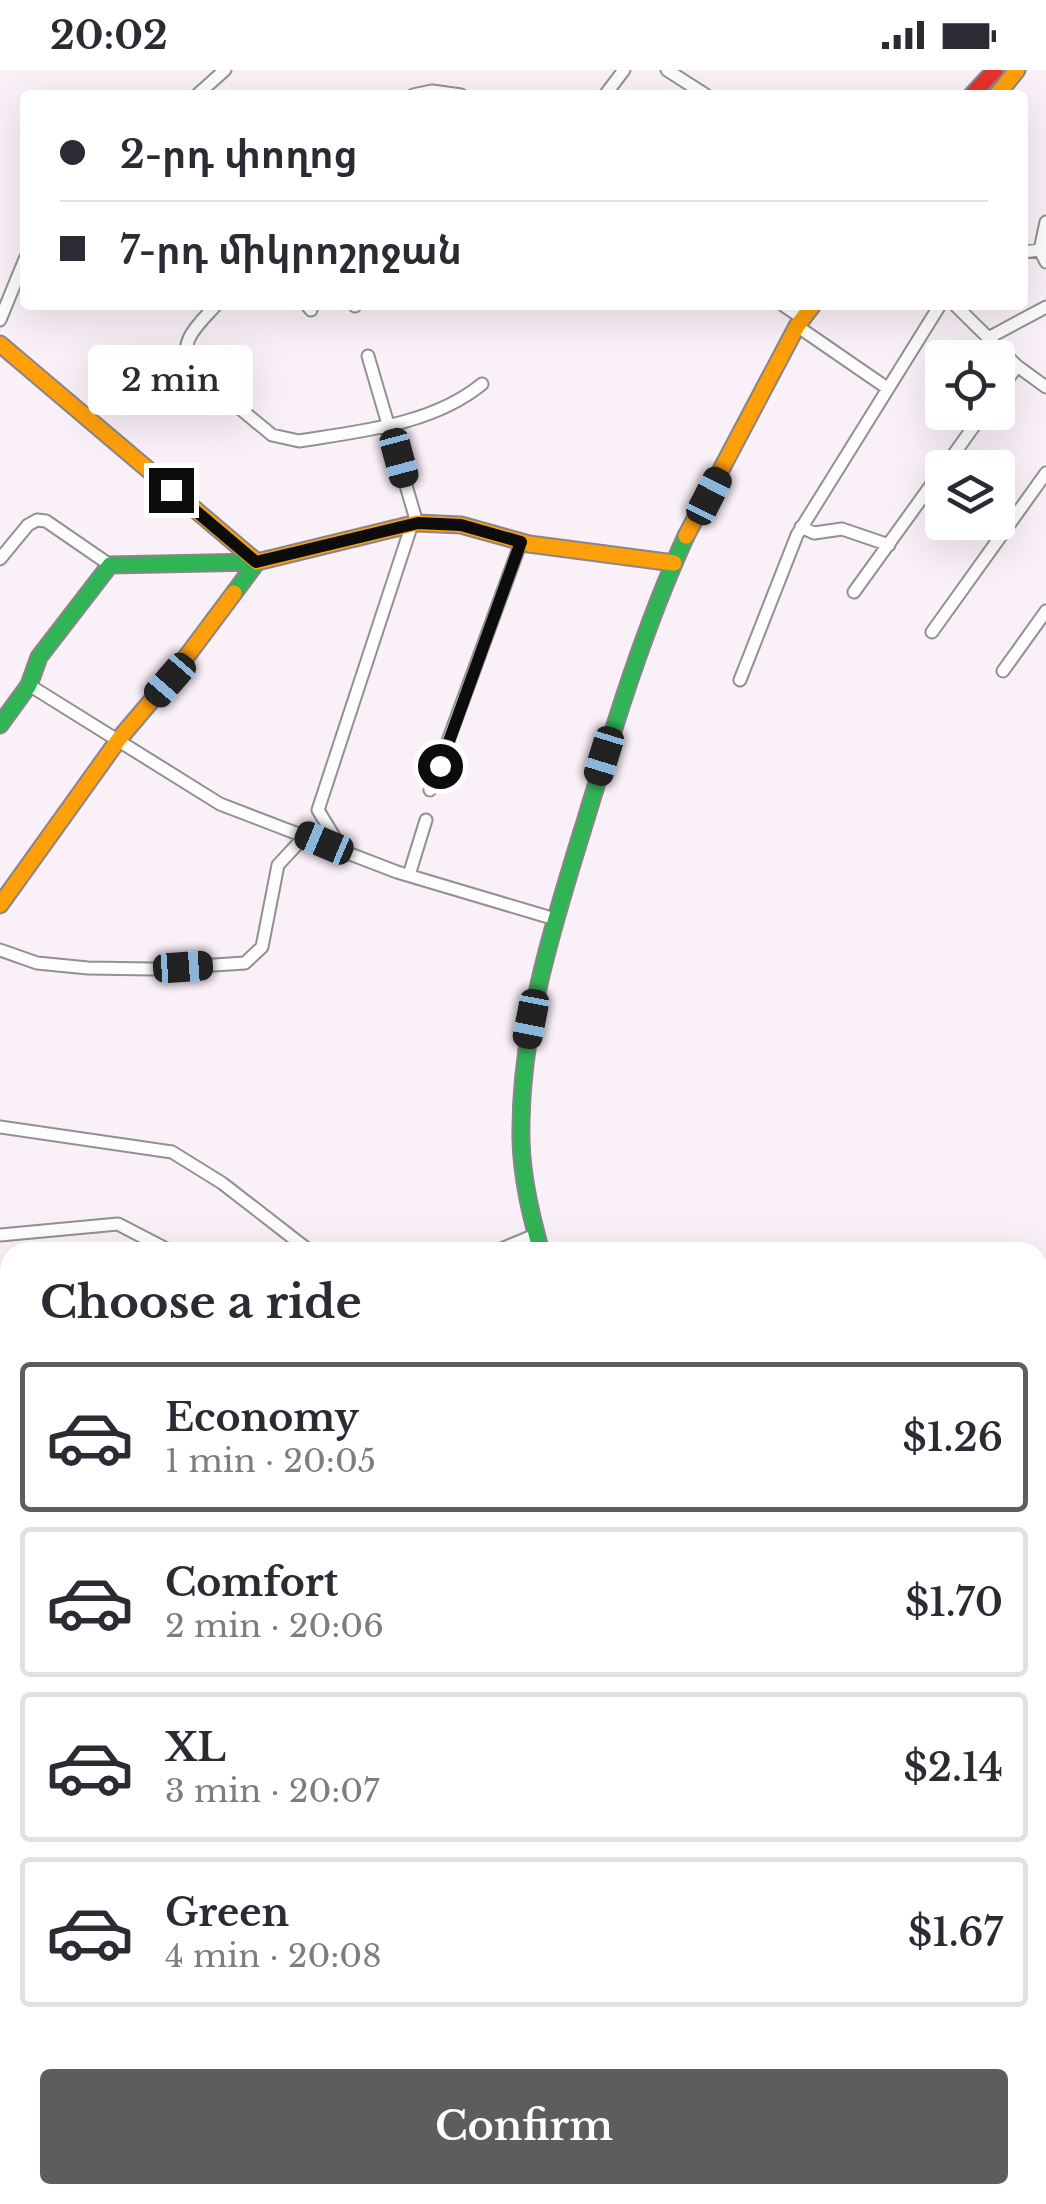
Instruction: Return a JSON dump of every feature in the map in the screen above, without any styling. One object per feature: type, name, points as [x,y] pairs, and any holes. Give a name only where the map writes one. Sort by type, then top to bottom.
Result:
[{"type":"street","points":[[203,90],[225,70]]},
{"type":"street","points":[[609,90],[624,70]]},
{"type":"street","points":[[667,70],[698,90]]},
{"type":"street","points":[[977,90],[995,70]]},
{"type":"street","points":[[1001,90],[1018,70]]},
{"type":"street","points":[[1043,256],[1046,222]]},
{"type":"street","points":[[0,320],[20,271]]},
{"type":"street","points":[[990,338],[1046,308]]},
{"type":"street","points":[[212,310],[185,346],[184,357],[191,368],[272,435],[298,442],[390,426],[462,401],[482,384]]},
{"type":"street","points":[[788,310],[887,388]]},
{"type":"street","points":[[538,1242],[526,1176],[521,1110],[526,1047],[556,918],[604,756],[674,564],[800,322],[810,310]]},
{"type":"street","points":[[740,680],[802,527],[937,310]]},
{"type":"street","points":[[960,310],[1017,366],[1046,387]]},
{"type":"street","points":[[0,344],[256,562]]},
{"type":"street","points":[[343,852],[318,810],[415,524],[368,356]]},
{"type":"street","points":[[932,632],[1046,472]]},
{"type":"street","points":[[854,592],[925,494]]},
{"type":"street","points":[[0,559],[28,525],[37,520],[46,521],[110,564],[256,562],[415,524],[461,525],[521,542],[674,564]]},
{"type":"street","points":[[802,527],[814,533],[842,529],[888,545]]},
{"type":"street","points":[[430,790],[521,542]]},
{"type":"street","points":[[0,906],[119,739],[170,680],[256,562]]},
{"type":"street","points":[[0,724],[29,685],[39,657],[110,564]]},
{"type":"street","points":[[1003,671],[1046,611]]},
{"type":"street","points":[[29,685],[220,804],[409,875],[556,918]]},
{"type":"street","points":[[409,875],[426,820]]},
{"type":"street","points":[[0,950],[37,963],[88,968],[152,969],[245,963],[262,947],[278,865],[306,835]]},
{"type":"street","points":[[0,1127],[172,1152],[222,1183],[298,1242]]},
{"type":"street","points":[[0,1235],[118,1224],[153,1242]]},
{"type":"street","points":[[518,1242],[535,1235]]},
{"type":"traffic: fast","points":[[539,1242],[525,1183],[521,1140],[526,1059],[540,979],[619,714],[686,536]]},
{"type":"traffic: fast","points":[[0,725],[29,685],[39,657],[110,565],[257,562],[234,593]]},
{"type":"traffic: slow","points":[[1001,90],[1017,70]]},
{"type":"traffic: slow","points":[[686,536],[797,326],[809,310]]},
{"type":"traffic: slow","points":[[0,344],[257,562],[417,523],[461,525],[529,544],[674,563]]},
{"type":"traffic: slow","points":[[0,905],[119,739],[234,593]]},
{"type":"traffic: jam","points":[[977,90],[995,70]]},
{"type":"route","points":[[171,490],[256,562],[418,523],[461,525],[521,542],[440,766]]}]
